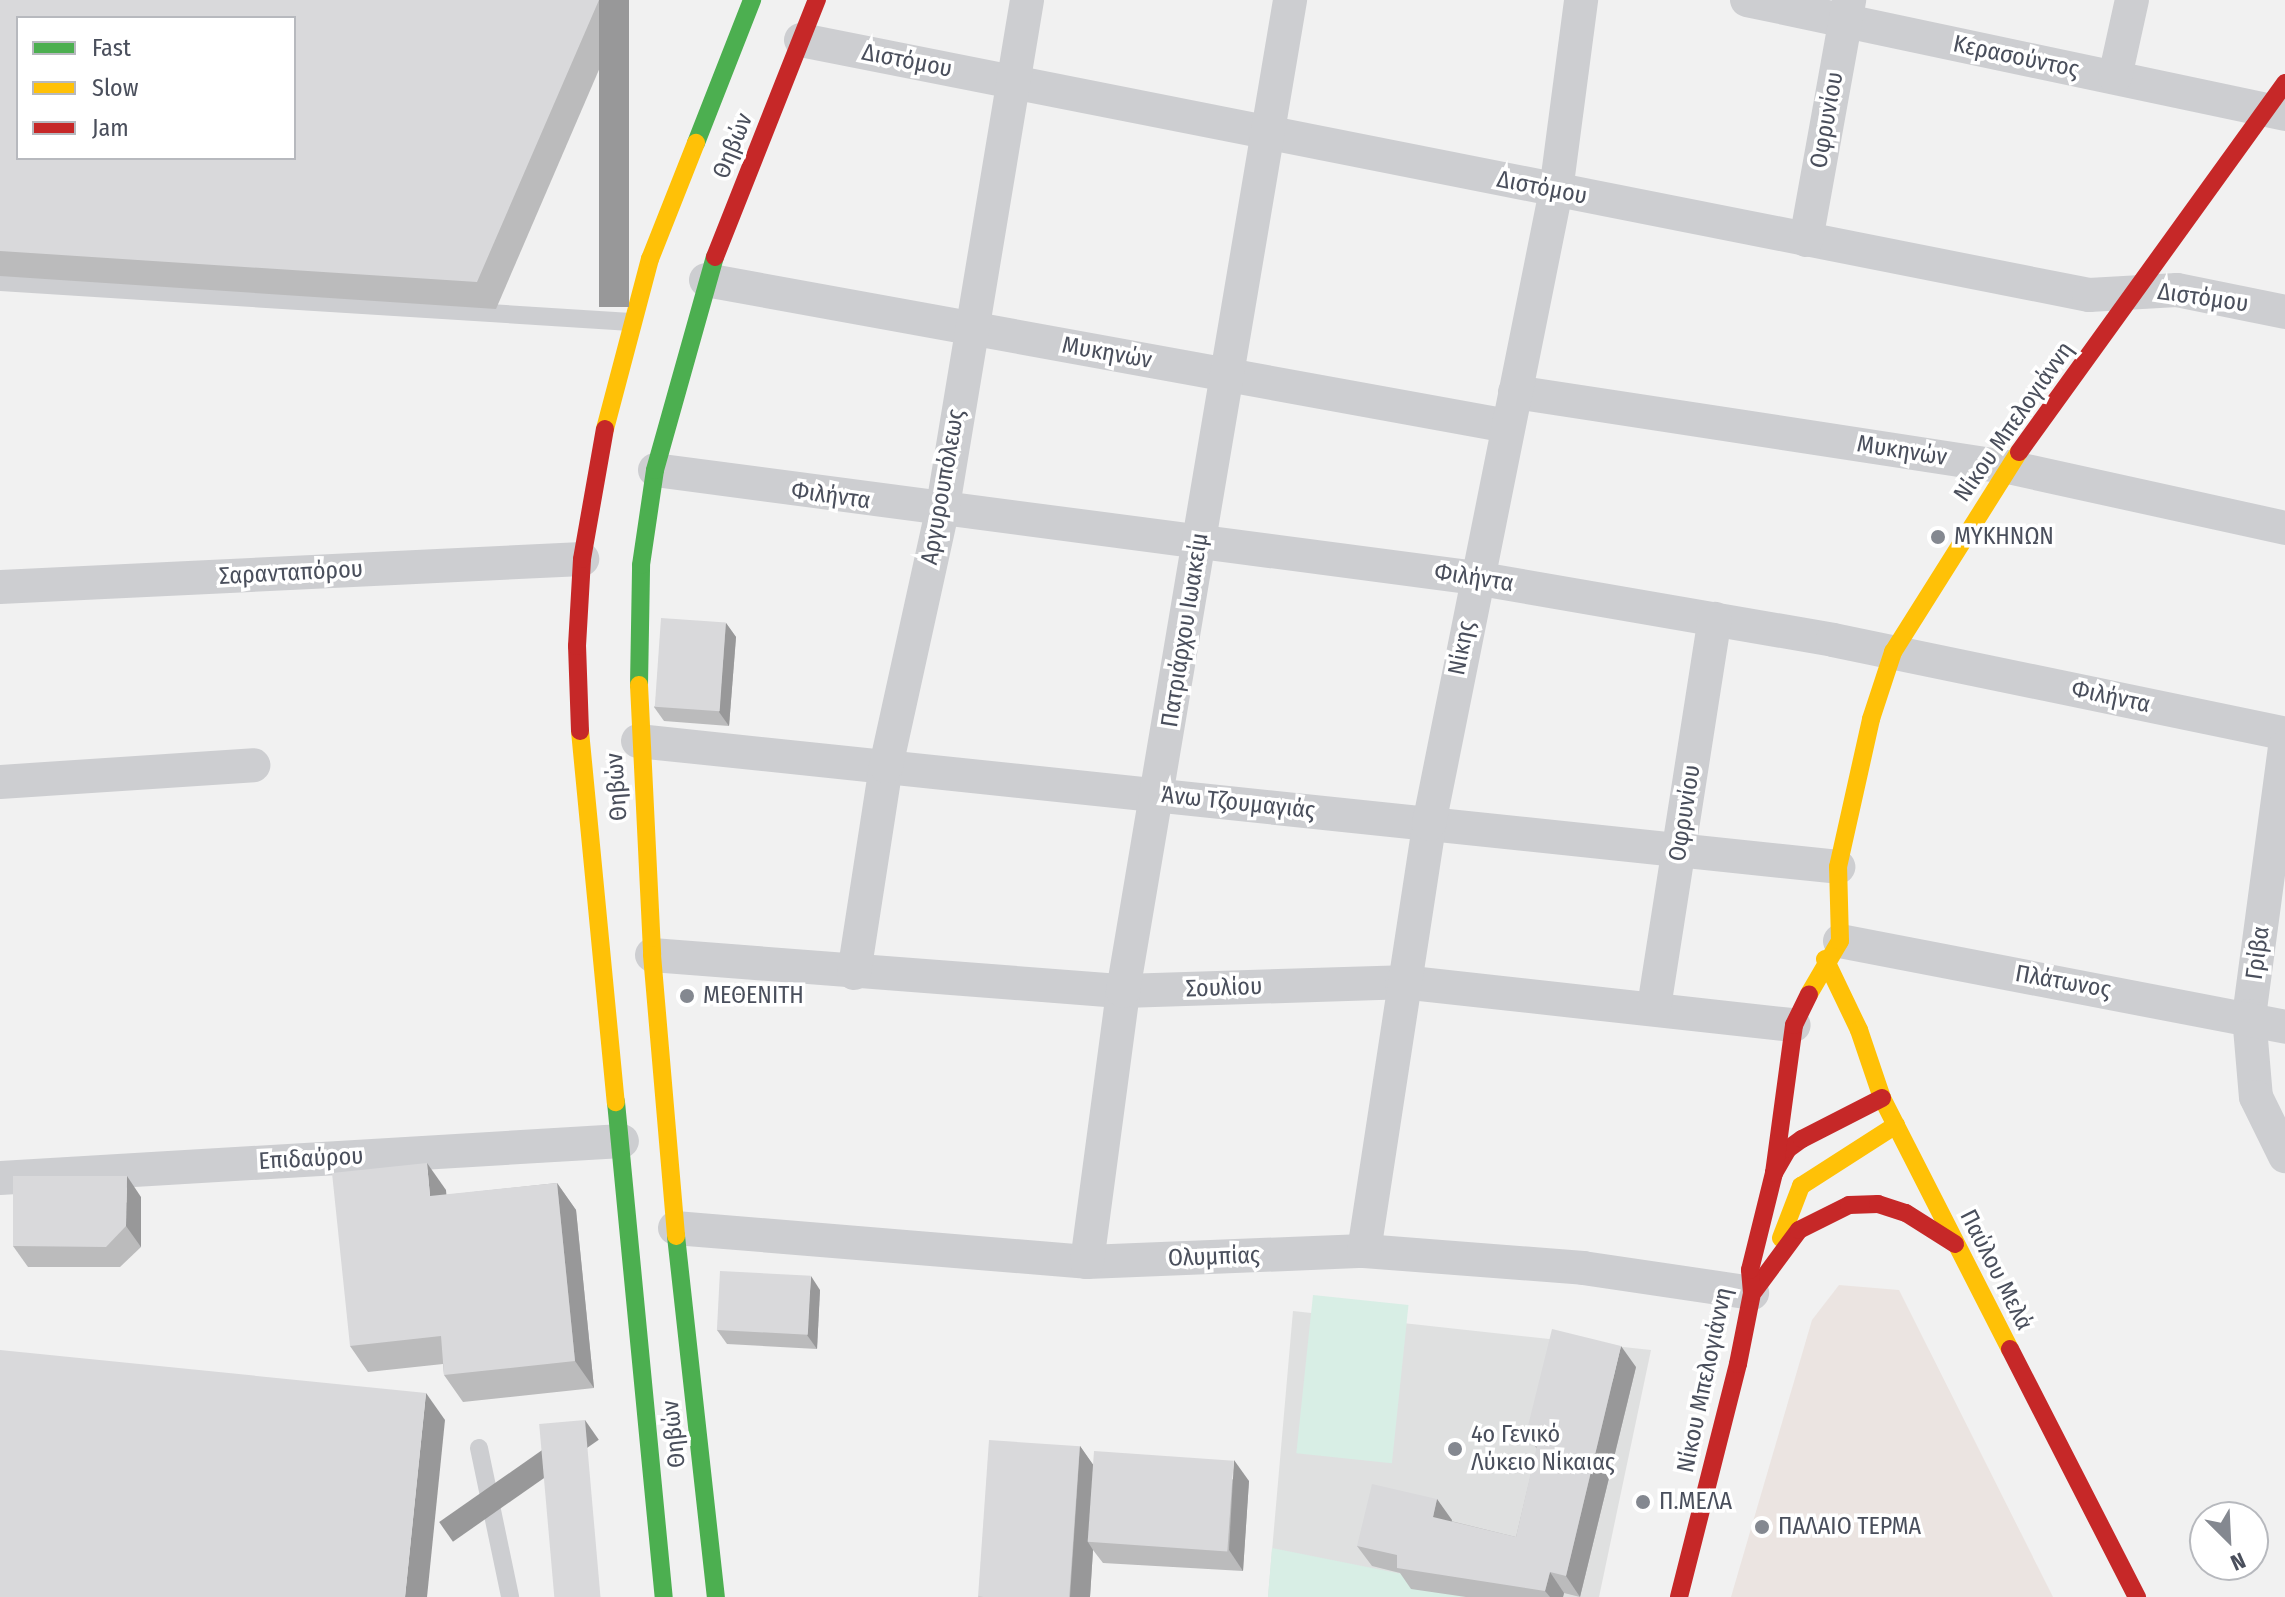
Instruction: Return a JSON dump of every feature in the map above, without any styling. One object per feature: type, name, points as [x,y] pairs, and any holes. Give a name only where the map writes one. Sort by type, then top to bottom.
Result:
[{"type":"main road","name":"Θηβών","points":[[664,1597],[579,717],[582,559],[597,462],[631,322],[650,259],[752,0]]},
{"type":"main road","name":"Θηβών","points":[[716,1597],[675,1228],[652,955],[638,741],[641,565],[655,470],[706,280],[817,0]]},
{"type":"main road","name":"Νίκου Μπελογιάννη","points":[[1679,1597],[1763,1280],[1750,1270],[1774,1173],[1794,1025],[1833,950],[1838,867],[1871,719],[1893,652],[2008,467],[2278,102]]},
{"type":"main road","name":"Παύλου Μελά","points":[[1833,950],[1882,1098],[2137,1597]]},
{"type":"main road","points":[[1774,1173],[1788,1149],[1882,1098]]},
{"type":"main road","points":[[1763,1280],[1801,1186],[1896,1125]]},
{"type":"main road","points":[[1763,1280],[1799,1230],[1849,1205],[1878,1204],[1906,1213],[1955,1244]]},
{"type":"street","name":"Αργυρουπόλεως","points":[[854,973],[886,766],[942,512],[969,329],[1027,0]]},
{"type":"street","name":"Πατριάρχου Ιωακείμ","points":[[1087,1262],[1123,991],[1200,539],[1224,374],[1290,0]]},
{"type":"street","name":"Νίκης","points":[[1364,1251],[1402,982],[1429,824],[1475,578],[1556,191],[1581,0]]},
{"type":"street","name":"Κερασούντος","points":[[1747,0],[1846,11],[2115,77],[2278,102]]},
{"type":"street","points":[[2115,77],[2132,0]]},
{"type":"street","name":"Οφρυνίου","points":[[1806,240],[1846,11]]},
{"type":"street","name":"Διστόμου","points":[[801,40],[2089,295],[2177,290],[2285,312]]},
{"type":"street","name":"Μυκηνών","points":[[706,280],[1508,426]]},
{"type":"street","name":"Μυκηνών","points":[[1515,392],[2008,467],[2285,528]]},
{"type":"street","name":"Φιλήντα","points":[[655,470],[942,512],[1200,539],[1475,578],[1893,652],[2285,734]]},
{"type":"street","name":"Σαρανταπόρου","points":[[0,587],[582,559]]},
{"type":"street","name":"Οφρυνίου","points":[[1654,1007],[1715,619]]},
{"type":"street","name":"Άνω Τζουμαγιάς","points":[[638,741],[1838,867]]},
{"type":"street","name":"Γρίβα","points":[[2285,747],[2249,1016],[2256,1097],[2285,1156]]},
{"type":"street","points":[[0,782],[253,765]]},
{"type":"street","name":"Πλάτωνος","points":[[1833,950],[2249,1016],[2285,1027]]},
{"type":"street","name":"Σουλίου","points":[[652,955],[854,973],[1123,991],[1402,982],[1654,1007],[1794,1025]]},
{"type":"street","name":"Επιδαύρου","points":[[0,1178],[622,1141]]},
{"type":"street","name":"Ολυμπίας","points":[[675,1228],[1087,1262],[1364,1251],[1763,1280]]},
{"type":"lane","points":[[0,282],[631,322]]},
{"type":"lane","points":[[479,1448],[510,1597]]},
{"type":"shaded area","points":[[1839,1285],[1899,1290],[2053,1597],[1731,1597],[1812,1320]]},
{"type":"shaded area","name":"4ο Γενικό Λύκειο Νίκαιας","points":[[1293,1311],[1651,1350],[1599,1597],[1268,1597]]},
{"type":"green space","points":[[1313,1295],[1408,1305],[1392,1463],[1296,1453]]},
{"type":"green space","points":[[1272,1548],[1412,1576],[1469,1597],[1268,1597]]},
{"type":"building","points":[[0,0],[599,0],[477,282],[0,251]]},
{"type":"building","points":[[661,618],[726,623],[720,711],[655,707]]},
{"type":"building","points":[[427,1163],[430,1196],[557,1183],[575,1361],[444,1375],[441,1336],[350,1346],[332,1173]]},
{"type":"building","points":[[13,1176],[127,1176],[126,1226],[106,1247],[13,1246]]},
{"type":"building","points":[[720,1271],[811,1276],[808,1335],[717,1330]]},
{"type":"building","points":[[1552,1329],[1621,1346],[1566,1576],[1550,1572],[1545,1591],[1397,1568],[1397,1555],[1357,1546],[1372,1484],[1437,1499],[1433,1517],[1516,1537],[1539,1437],[1526,1434]]},
{"type":"building","points":[[0,1350],[426,1393],[405,1597],[0,1597]]},
{"type":"building","points":[[585,1420],[600,1597],[554,1597],[539,1424]]},
{"type":"building","points":[[989,1440],[1080,1446],[1069,1597],[978,1597]]},
{"type":"building","points":[[1094,1451],[1234,1461],[1227,1552],[1088,1542]]},
{"type":"traffic: fast","points":[[696,143],[752,0]]},
{"type":"traffic: fast","points":[[639,685],[641,565],[655,470],[715,257]]},
{"type":"traffic: fast","points":[[616,1102],[664,1597]]},
{"type":"traffic: fast","points":[[676,1236],[716,1597]]},
{"type":"traffic: slow","points":[[605,429],[650,259],[696,143]]},
{"type":"traffic: slow","points":[[1809,994],[1840,941],[1838,867],[1871,719],[1893,652],[2019,452]]},
{"type":"traffic: slow","points":[[639,685],[652,955],[676,1236]]},
{"type":"traffic: slow","points":[[580,731],[616,1102]]},
{"type":"traffic: slow","points":[[1825,959],[1859,1030],[1882,1098],[2010,1349]]},
{"type":"traffic: slow","points":[[1781,1238],[1801,1186],[1896,1125]]},
{"type":"traffic: jam","points":[[715,257],[817,0]]},
{"type":"traffic: jam","points":[[2019,452],[2285,83]]},
{"type":"traffic: jam","points":[[580,731],[577,646],[582,559],[605,429]]},
{"type":"traffic: jam","points":[[1679,1597],[1738,1364],[1752,1293],[1750,1270],[1774,1173],[1794,1025],[1809,994]]},
{"type":"traffic: jam","points":[[1774,1173],[1788,1149],[1802,1139],[1882,1098]]},
{"type":"traffic: jam","points":[[1754,1291],[1799,1230],[1849,1205],[1878,1204],[1906,1213],[1955,1244]]},
{"type":"traffic: jam","points":[[2010,1349],[2137,1597]]},
{"type":"place","name":"ΜΥΚΗΝΩΝ","points":[[1938,537]]},
{"type":"place","name":"ΜΕΘΕΝΙΤΗ","points":[[687,996]]},
{"type":"place","name":"4ο Γενικό Λύκειο Νίκαιας","points":[[1455,1449]]},
{"type":"place","name":"Π.ΜΕΛΑ","points":[[1643,1502]]},
{"type":"place","name":"ΠΑΛΑΙΟ ΤΕΡΜΑ","points":[[1762,1527]]}]
